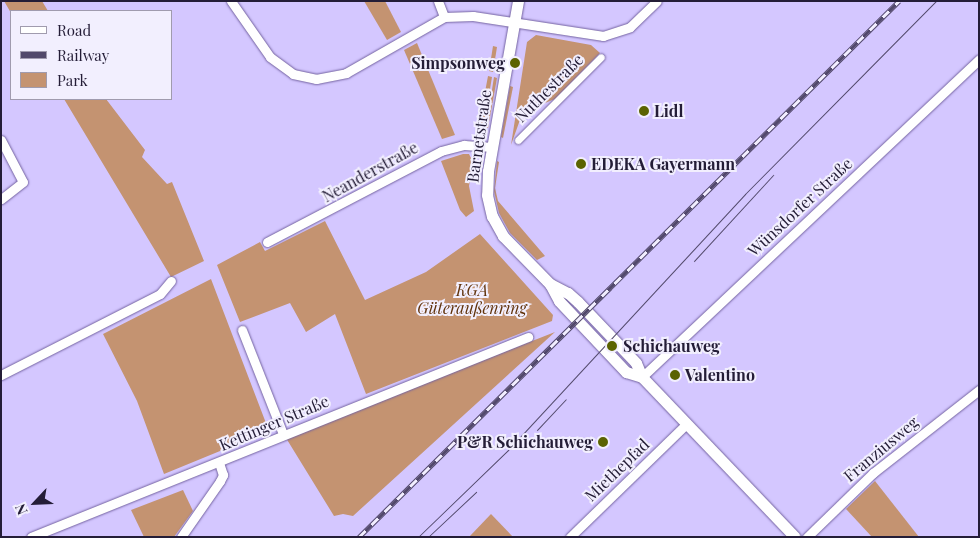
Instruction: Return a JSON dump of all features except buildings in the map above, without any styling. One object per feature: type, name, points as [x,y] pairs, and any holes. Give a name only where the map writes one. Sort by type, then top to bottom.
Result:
[{"type":"street","points":[[231,1],[265,53],[287,71],[309,79],[329,79],[346,73],[444,17],[473,16],[514,23]]},
{"type":"street","points":[[438,1],[444,17]]},
{"type":"street","name":"Barnetstraße","points":[[518,1],[487,185],[492,216],[503,236],[550,284],[568,293],[578,302],[636,363],[642,377]]},
{"type":"street","name":"Nuthestraße","points":[[514,23],[602,36],[630,27],[657,1]]},
{"type":"street","name":"Nuthestraße","points":[[518,140],[601,57]]},
{"type":"street","name":"Wünsdorfer Straße","points":[[642,377],[979,59]]},
{"type":"street","points":[[1,140],[23,182],[1,199]]},
{"type":"street","name":"Neanderstraße","points":[[267,242],[441,151],[464,145],[492,147]]},
{"type":"street","points":[[1,375],[160,294],[171,281]]},
{"type":"street","points":[[242,330],[283,434]]},
{"type":"street","name":"Kettinger Straße","points":[[31,537],[219,463],[283,434],[528,337]]},
{"type":"street","points":[[642,377],[795,537]]},
{"type":"street","name":"Franziusweg","points":[[807,537],[873,473],[979,390]]},
{"type":"street","name":"Miethepfad","points":[[570,537],[686,424]]},
{"type":"street","points":[[180,537],[220,481],[223,475],[219,463]]},
{"type":"green space","points":[[4,1],[42,1],[47,10],[10,10]]},
{"type":"green space","points":[[364,1],[385,1],[401,32],[387,40]]},
{"type":"green space","points":[[536,35],[591,45],[600,53],[555,99],[530,109],[521,117],[511,145],[527,42]]},
{"type":"green space","points":[[417,43],[455,135],[442,139],[404,50]]},
{"type":"green space","points":[[493,46],[497,47],[493,72],[489,71]]},
{"type":"green space","points":[[488,76],[492,77],[483,131],[478,130]]},
{"type":"green space","points":[[494,77],[497,78],[488,128],[486,128]]},
{"type":"green space","points":[[510,86],[513,87],[503,138],[501,137]]},
{"type":"green space","points":[[65,100],[107,100],[145,150],[142,157],[167,184],[172,182],[204,261],[171,277]]},
{"type":"green space","points":[[469,154],[473,162],[469,186],[474,211],[466,217],[460,210],[441,161]]},
{"type":"green space","points":[[497,161],[499,162],[495,188],[498,201],[545,256],[537,260],[510,233],[499,213],[494,191]]},
{"type":"green space","name":"KGA Güteraußenring","points":[[325,221],[365,300],[426,272],[480,234],[553,315],[552,321],[366,394],[335,314],[306,332],[290,303],[240,322],[217,265],[260,242],[265,251]]},
{"type":"green space","points":[[211,279],[269,431],[164,474],[137,401],[103,334]]},
{"type":"green space","points":[[555,332],[353,516],[343,514],[334,516],[286,438]]},
{"type":"green space","points":[[875,481],[919,537],[872,537],[846,509]]},
{"type":"green space","points":[[183,490],[193,511],[174,537],[144,537],[131,510]]},
{"type":"green space","points":[[491,514],[513,537],[469,537]]},
{"type":"tram line","points":[[418,537],[508,450],[745,194],[936,1]]},
{"type":"tram line","points":[[694,261],[773,175]]},
{"type":"tram line","points":[[537,430],[566,399]]},
{"type":"tram line","points":[[428,537],[476,492]]},
{"type":"railway","points":[[359,537],[899,1]]},
{"type":"place","name":"Simpsonweg","points":[[515,63]]},
{"type":"place","name":"Lidl","points":[[644,111]]},
{"type":"place","name":"EDEKA Gayermann","points":[[581,164]]},
{"type":"place","name":"Schichauweg","points":[[612,346]]},
{"type":"place","name":"Valentino","points":[[675,375]]},
{"type":"place","name":"P&R Schichauweg","points":[[603,442]]}]
